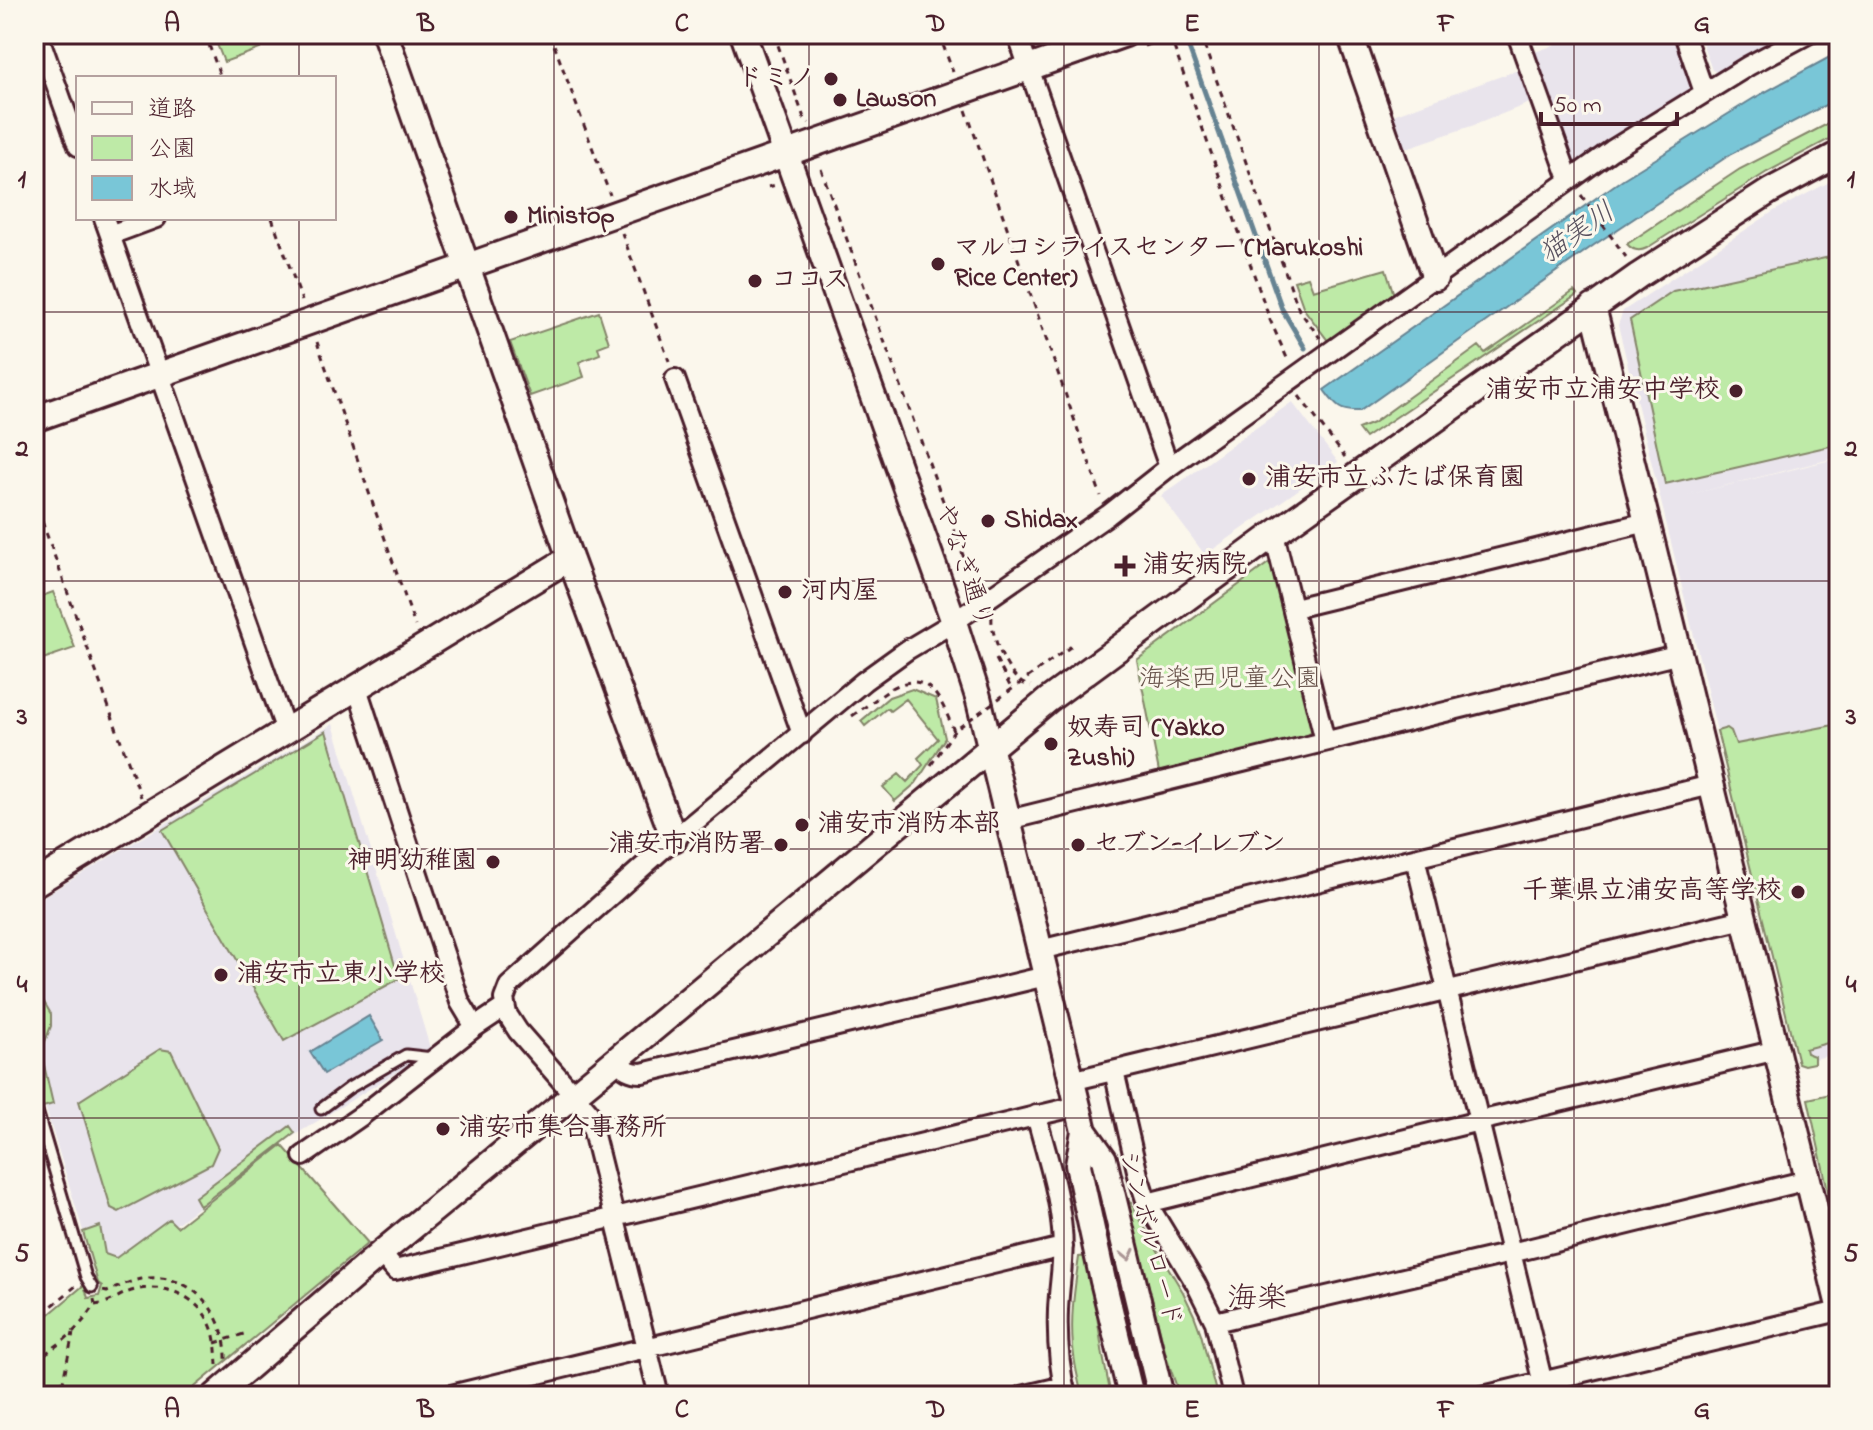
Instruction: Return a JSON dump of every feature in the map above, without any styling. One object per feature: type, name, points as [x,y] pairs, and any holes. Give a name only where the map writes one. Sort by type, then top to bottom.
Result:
[{"type":"street","points":[[38,34],[76,140]]},
{"type":"street","points":[[385,34],[570,558],[674,839]]},
{"type":"street","name":"やなぎ通り","points":[[743,34],[954,622],[978,697],[1084,1131]]},
{"type":"street","points":[[1017,34],[1169,467]]},
{"type":"street","points":[[34,419],[1125,34]]},
{"type":"street","points":[[1350,34],[1435,278]]},
{"type":"street","points":[[1517,34],[1569,179]]},
{"type":"street","points":[[1684,34],[1704,92]]},
{"type":"street","points":[[659,1396],[588,1111],[518,1031],[507,1014],[504,999],[509,986],[674,839],[864,681],[1108,515],[1169,467],[1569,179],[1704,92],[1808,34]]},
{"type":"street","points":[[216,1384],[574,1095],[1048,700],[1274,534],[1593,307],[1770,191],[1839,154]]},
{"type":"street","points":[[144,220],[107,226],[286,731]]},
{"type":"street","points":[[1483,1396],[1544,1389],[1839,1308],[1593,307]]},
{"type":"street","points":[[675,379],[802,734]]},
{"type":"street","points":[[1294,608],[1647,522]]},
{"type":"street","points":[[1274,534],[1325,741]]},
{"type":"street","points":[[34,884],[570,558]]},
{"type":"street","points":[[1008,820],[1680,654]]},
{"type":"street","points":[[357,688],[460,1002],[475,1027]]},
{"type":"street","points":[[1040,950],[1711,785]]},
{"type":"street","points":[[1415,858],[1544,1389]]},
{"type":"street","points":[[1071,1081],[1744,919]]},
{"type":"street","points":[[616,1060],[624,1070],[642,1073],[1046,976]]},
{"type":"street","points":[[303,1156],[505,1007]]},
{"type":"street","points":[[1147,1203],[1777,1050]]},
{"type":"street","points":[[1114,1071],[1147,1203],[1215,1322],[1233,1396]]},
{"type":"street","points":[[381,1253],[395,1270],[1077,1106]]},
{"type":"street","points":[[1022,1396],[1065,1391],[1058,1325],[1063,1265],[1059,1205],[1036,1115]]},
{"type":"street","name":"シンボルロード","points":[[1084,1131],[1078,1165],[1131,1396]]},
{"type":"street","name":"シンボルロード","points":[[1084,1131],[1104,1159],[1161,1396]]},
{"type":"street","points":[[1215,1322],[1808,1180]]},
{"type":"street","points":[[447,1396],[1063,1247]]},
{"type":"lane","points":[[321,1109],[349,1088],[406,1055],[435,1058]]},
{"type":"lane","points":[[34,1101],[86,1277],[92,1287]]},
{"type":"path","points":[[205,34],[220,76]]},
{"type":"path","points":[[550,34],[612,201]]},
{"type":"path","points":[[774,34],[804,118],[813,127]]},
{"type":"path","points":[[939,34],[954,79]]},
{"type":"path","points":[[1175,34],[1170,36],[1270,320],[1291,365],[1299,397],[1347,460]]},
{"type":"path","points":[[1200,34],[1299,310],[1331,351]]},
{"type":"path","points":[[966,110],[1108,515]]},
{"type":"path","points":[[821,169],[975,588],[985,587],[994,607],[991,621],[993,635],[1018,681],[1031,686]]},
{"type":"path","points":[[1569,179],[1638,276]]},
{"type":"path","points":[[273,220],[306,311]]},
{"type":"path","points":[[620,227],[675,379]]},
{"type":"path","points":[[314,335],[422,648]]},
{"type":"path","points":[[34,499],[148,815]]},
{"type":"path","points":[[931,765],[954,731],[1073,645]]},
{"type":"path","points":[[996,659],[1012,690]]},
{"type":"path","points":[[862,710],[905,681],[919,683],[940,697],[954,731]]},
{"type":"path","points":[[34,1321],[86,1277]]},
{"type":"path","points":[[95,1305],[92,1287],[107,1292],[132,1281],[149,1278],[163,1278],[185,1285],[208,1303],[216,1314],[225,1339],[226,1365]]},
{"type":"path","points":[[34,1360],[59,1346],[95,1305],[133,1290],[167,1289],[184,1296],[200,1308],[210,1322],[215,1343],[216,1384]]},
{"type":"path","points":[[60,1396],[73,1333]]},
{"type":"path","points":[[215,1343],[247,1333]]},
{"type":"path","points":[[34,1384],[50,1396]]},
{"type":"shaded area","points":[[1564,34],[1672,34],[1693,90],[1573,165],[1532,53],[1566,41]]},
{"type":"shaded area","points":[[1699,34],[1795,34],[1722,74],[1712,70]]},
{"type":"shaded area","points":[[1521,69],[1532,102],[1404,149],[1393,115]]},
{"type":"shaded area","points":[[1839,177],[1839,457],[1684,496],[1839,458],[1839,1053],[1798,1063],[1618,325],[1623,311],[1774,211]]},
{"type":"shaded area","name":"浦安市立ふたば保育園","points":[[1292,402],[1338,462],[1205,555],[1161,496]]},
{"type":"shaded area","name":"浦安市立東小学校","points":[[333,724],[431,1051],[282,1143],[99,1283],[34,1070],[34,902]]},
{"type":"green space","points":[[213,34],[255,34],[260,49],[224,62]]},
{"type":"green space","points":[[1839,118],[1839,134],[1767,172],[1647,248],[1636,250],[1627,244],[1740,169]]},
{"type":"green space","name":"浦安市立浦安中学校","points":[[1839,255],[1839,444],[1665,484],[1630,320],[1673,291]]},
{"type":"green space","points":[[1386,269],[1394,295],[1329,342],[1304,309],[1294,281],[1308,277],[1313,290]]},
{"type":"green space","points":[[1574,291],[1577,295],[1365,438],[1358,429],[1373,423],[1479,346],[1485,353]]},
{"type":"green space","points":[[599,312],[609,343],[598,347],[600,354],[579,362],[584,377],[530,396],[510,342]]},
{"type":"green space","name":"海楽西児童公園","points":[[1274,559],[1314,726],[1308,736],[1159,772],[1137,660]]},
{"type":"green space","points":[[53,592],[75,648],[34,662],[34,599]]},
{"type":"green space","points":[[912,689],[936,699],[945,738],[916,783],[895,801],[883,787],[899,774],[907,782],[923,765],[918,758],[938,739],[906,699],[890,711],[887,708],[865,726],[861,721],[889,697]]},
{"type":"green space","points":[[1839,724],[1839,1040],[1805,1049],[1806,1053],[1814,1056],[1814,1063],[1804,1065],[1798,1063],[1717,731],[1727,728],[1736,744]]},
{"type":"green space","points":[[326,731],[399,979],[284,1041],[162,830]]},
{"type":"green space","points":[[34,985],[51,1014],[51,1026],[41,1052],[53,1104],[43,1107],[34,1076]]},
{"type":"green space","points":[[160,1049],[171,1051],[218,1148],[211,1164],[119,1212],[111,1208],[79,1101]]},
{"type":"green space","points":[[1839,1092],[1839,1198],[1830,1200],[1808,1099]]},
{"type":"green space","points":[[290,1126],[295,1133],[200,1206],[195,1197]]},
{"type":"green space","points":[[282,1145],[368,1243],[184,1396],[34,1396],[34,1327],[84,1285],[88,1298],[99,1296],[102,1286],[98,1283],[83,1232],[100,1226],[105,1254],[116,1258],[169,1219],[177,1227]]},
{"type":"green space","points":[[1100,1177],[1152,1396],[1142,1396],[1090,1180]]},
{"type":"green space","points":[[1125,1192],[1194,1315],[1217,1396],[1180,1396],[1167,1359]]},
{"type":"green space","points":[[1088,1256],[1111,1396],[1082,1396],[1075,1365],[1072,1324],[1075,1290],[1079,1257]]},
{"type":"water","points":[[1839,52],[1839,98],[1731,154],[1594,245],[1360,411],[1339,407],[1324,390],[1623,179],[1754,98]]},
{"type":"water","points":[[369,1016],[383,1040],[324,1074],[310,1052]]},
{"type":"waterway","name":"猫実川","points":[[1184,34],[1282,309],[1305,348]]},
{"type":"place","name":"ドミノ","points":[[831,79]]},
{"type":"place","name":"Lawson","points":[[840,100]]},
{"type":"place","name":"Ministop","points":[[511,217]]},
{"type":"place","name":"マルコシライスセンター (Marukoshi Rice Center)","points":[[938,264]]},
{"type":"place","name":"ココス","points":[[755,281]]},
{"type":"place","name":"浦安市立浦安中学校","points":[[1736,391]]},
{"type":"place","name":"浦安市立ふたば保育園","points":[[1249,479]]},
{"type":"place","name":"Shidax","points":[[988,521]]},
{"type":"place","name":"浦安病院","points":[[1125,566]]},
{"type":"place","name":"河内屋","points":[[785,592]]},
{"type":"place","name":"奴寿司 (Yakko Zushi)","points":[[1051,744]]},
{"type":"place","name":"浦安市消防本部","points":[[802,825]]},
{"type":"place","name":"浦安市消防署","points":[[781,845]]},
{"type":"place","name":"セブン-イレブン","points":[[1078,845]]},
{"type":"place","name":"神明幼稚園","points":[[493,862]]},
{"type":"place","name":"千葉県立浦安高等学校","points":[[1798,892]]},
{"type":"place","name":"浦安市立東小学校","points":[[221,975]]},
{"type":"place","name":"浦安市集合事務所","points":[[443,1129]]},
{"type":"district","name":"海楽","points":[[1257,1300]]}]
